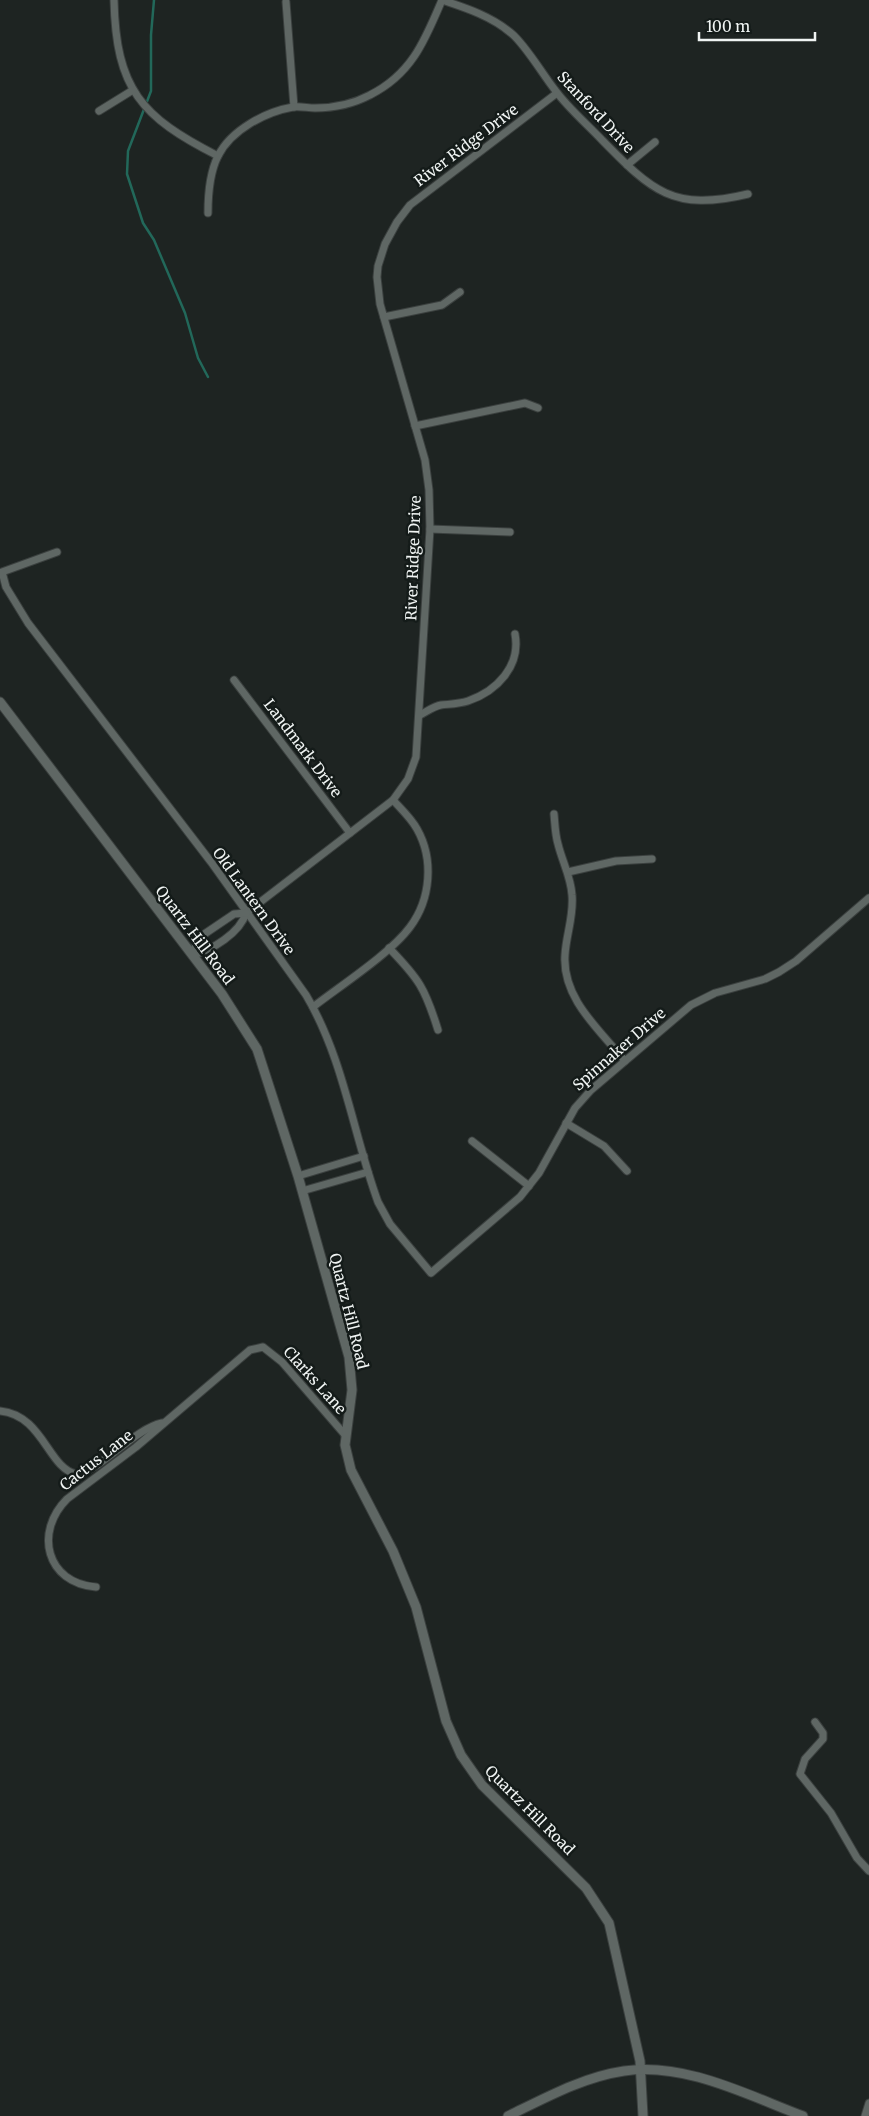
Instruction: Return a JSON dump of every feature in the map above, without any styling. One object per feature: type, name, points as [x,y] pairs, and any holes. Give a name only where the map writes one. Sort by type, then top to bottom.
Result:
[{"type":"street","points":[[114,0],[118,54],[133,90],[156,119],[218,156]]},
{"type":"street","points":[[208,213],[212,176],[218,156],[242,130],[259,119],[294,107],[333,107],[351,103],[372,94],[392,81],[407,67],[422,47],[442,0]]},
{"type":"street","name":"Stanford Drive","points":[[442,0],[482,14],[511,33],[557,93],[627,165],[651,186],[681,198],[718,200],[748,194]]},
{"type":"street","points":[[286,2],[294,107]]},
{"type":"street","points":[[99,111],[133,90]]},
{"type":"street","name":"River Ridge Drive","points":[[246,914],[234,914],[197,939],[193,955],[207,951],[243,923],[246,914],[393,800],[405,784],[414,764],[420,715],[430,529],[427,474],[379,296],[378,266],[385,244],[404,212],[413,203],[557,93]]},
{"type":"street","points":[[627,165],[655,142]]},
{"type":"street","points":[[384,317],[442,305],[460,292]]},
{"type":"street","points":[[415,426],[525,403],[538,408]]},
{"type":"street","points":[[430,529],[510,532]]},
{"type":"street","name":"Old Lantern Drive","points":[[57,552],[2,572],[6,587],[28,623],[210,862],[313,1007],[333,1055],[378,1202],[386,1218],[431,1273]]},
{"type":"street","points":[[420,715],[439,705],[468,701],[496,685],[512,666],[516,652],[515,634]]},
{"type":"street","name":"Landmark Drive","points":[[234,680],[350,833]]},
{"type":"street","name":"Quartz Hill Road","points":[[0,702],[231,1006],[257,1049],[298,1176],[348,1357],[352,1390],[346,1436],[346,1453],[354,1480],[393,1551],[416,1607],[444,1713],[458,1749],[482,1785],[586,1888],[607,1919],[616,1947],[641,2070],[643,2116]]},
{"type":"street","points":[[313,1007],[389,948],[410,928],[419,912],[427,886],[429,864],[426,851],[416,828],[393,800]]},
{"type":"street","points":[[554,814],[557,841],[568,872],[573,907],[565,952],[566,978],[576,1000],[626,1061]]},
{"type":"street","points":[[568,872],[616,861],[652,859]]},
{"type":"street","name":"Spinnaker Drive","points":[[431,1273],[513,1204],[529,1186],[545,1163],[566,1123],[586,1094],[691,1005],[715,993],[765,979],[796,961],[869,898]]},
{"type":"street","points":[[389,948],[420,982],[438,1030]]},
{"type":"street","points":[[566,1123],[604,1146],[627,1171]]},
{"type":"street","points":[[472,1141],[529,1186]]},
{"type":"street","points":[[298,1176],[364,1156]]},
{"type":"street","points":[[302,1191],[368,1172]]},
{"type":"street","name":"Clarks Lane","points":[[261,1347],[266,1348],[282,1362],[346,1436]]},
{"type":"street","name":"Cactus Lane","points":[[96,1586],[71,1581],[56,1564],[48,1544],[49,1529],[67,1499],[165,1422],[250,1350],[261,1347]]},
{"type":"street","name":"Cactus Lane","points":[[0,1411],[14,1413],[23,1418],[63,1466],[76,1474],[87,1470],[140,1433],[165,1422]]},
{"type":"street","points":[[815,1722],[823,1733],[823,1739],[805,1759],[800,1774],[831,1813],[858,1858],[869,1871]]},
{"type":"street","points":[[508,2116],[575,2084],[624,2071],[641,2070],[688,2074],[803,2116]]},
{"type":"street","points":[[865,2116],[869,2103]]},
{"type":"waterway","points":[[154,0],[151,35],[151,91],[128,151],[127,174],[143,223],[154,240],[185,313],[198,358],[208,377]]}]
